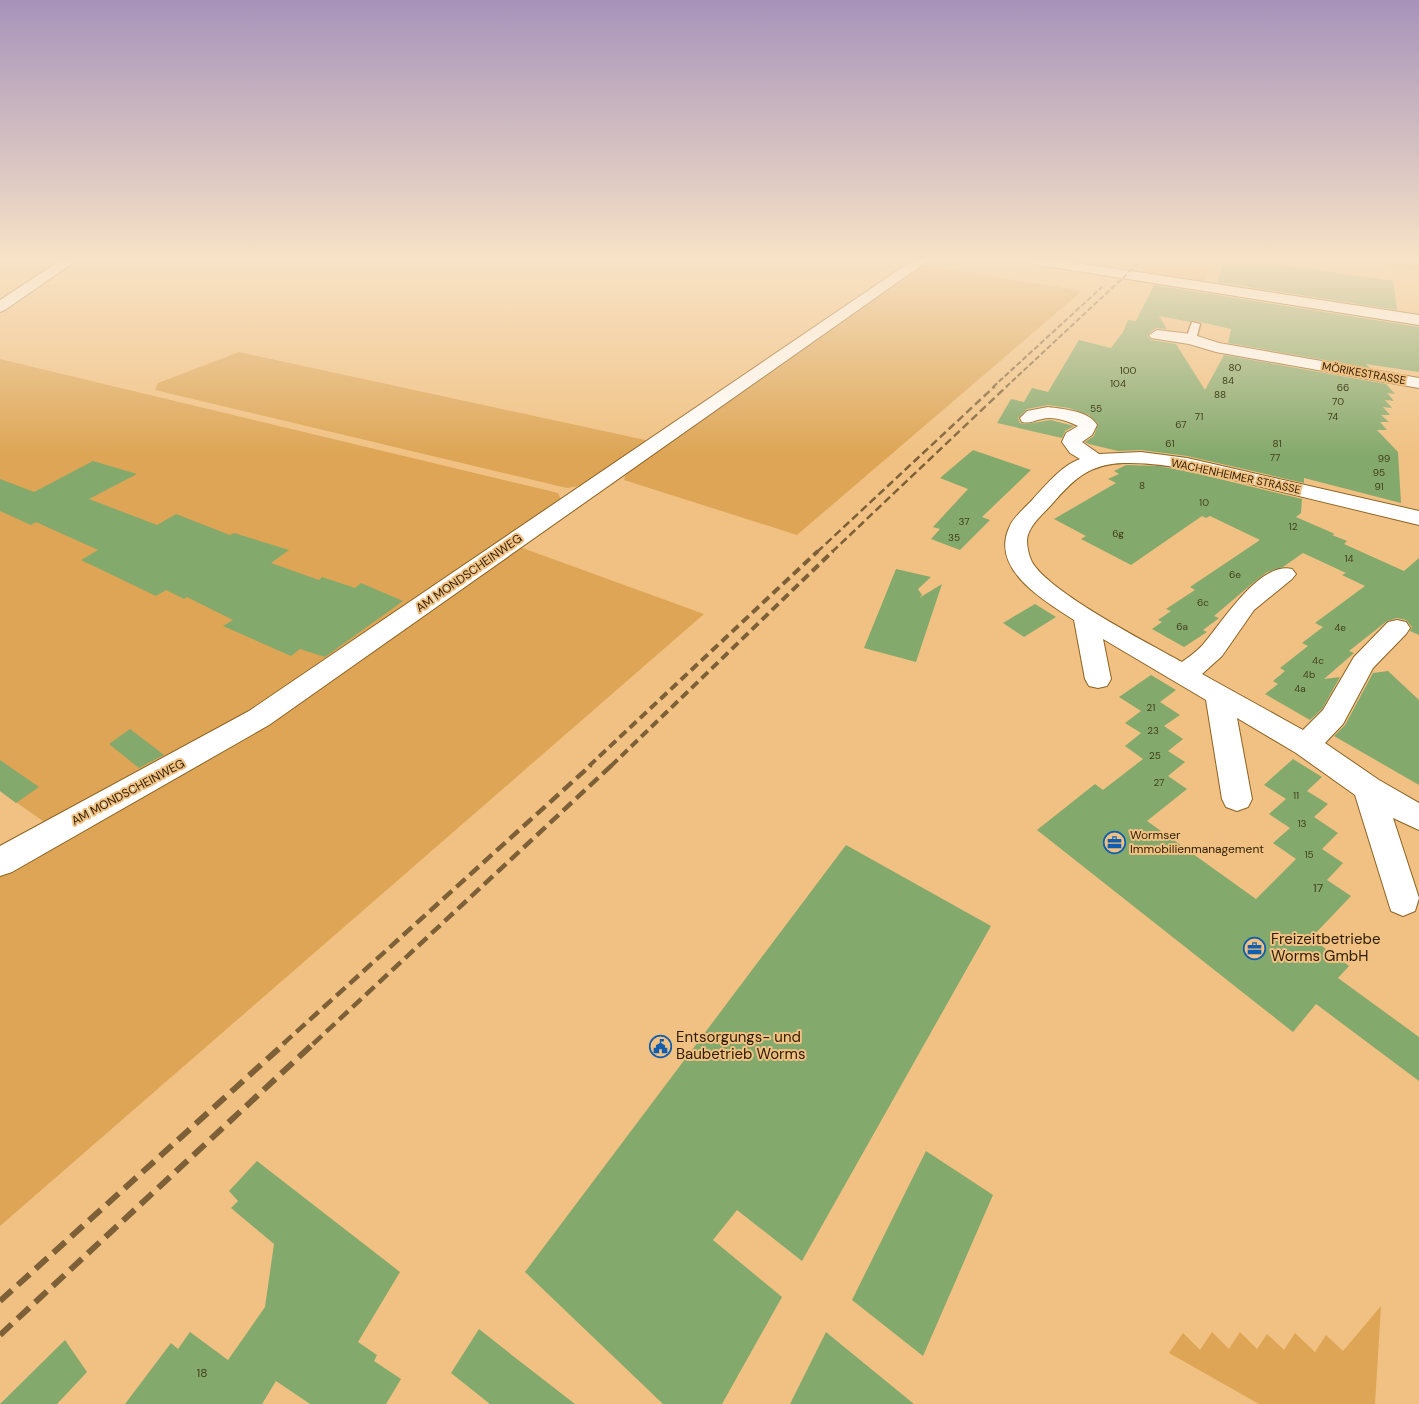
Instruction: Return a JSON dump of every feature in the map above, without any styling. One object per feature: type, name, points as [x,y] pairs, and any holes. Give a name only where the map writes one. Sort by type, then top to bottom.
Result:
[{"type":"street","name":"AM MONDSCHEINWEG","points":[[0,862],[196,755],[259,718],[827,326]]},
{"type":"street","name":"MÖRIKESTRASSE","points":[[1156,335],[1193,331],[1216,347],[1419,383]]},
{"type":"street","points":[[1029,418],[1033,414],[1046,412],[1087,422],[1088,425],[1085,431],[1073,437],[1072,442],[1077,449],[1097,461]]},
{"type":"street","name":"WACHENHEIMER STRASSE","points":[[1419,518],[1185,463],[1126,458],[1097,461],[1082,466],[1066,479],[1020,527],[1016,539],[1017,554],[1023,567],[1048,592],[1086,617],[1306,745],[1368,788],[1419,818]]},
{"type":"street","points":[[1184,674],[1213,650],[1245,605],[1284,574]]},
{"type":"street","points":[[1086,617],[1098,679]]},
{"type":"street","points":[[1306,745],[1333,717],[1363,663],[1397,628]]},
{"type":"street","points":[[1219,695],[1237,799]]},
{"type":"street","points":[[1368,788],[1404,901]]},
{"type":"shaded area","points":[[834,326],[1042,326],[797,535],[624,480],[627,470]]},
{"type":"shaded area","points":[[239,352],[650,441],[586,485],[567,488],[155,390],[158,383]]},
{"type":"shaded area","points":[[0,359],[558,493],[562,502],[248,715],[50,826],[0,791]]},
{"type":"shaded area","points":[[517,546],[704,614],[0,1226],[0,875]]},
{"type":"shaded area","points":[[1381,1306],[1375,1404],[1259,1404],[1169,1353],[1183,1333],[1200,1350],[1212,1332],[1229,1349],[1240,1332],[1257,1349],[1267,1334],[1284,1350],[1295,1333],[1315,1352],[1326,1335],[1343,1351]]},
{"type":"building","points":[[1126,326],[1165,326],[1167,329],[1156,328],[1147,335],[1151,340],[1176,344],[1205,390],[1224,355],[1386,384],[1395,394],[1387,393],[1394,401],[1385,400],[1392,408],[1383,407],[1390,415],[1381,415],[1389,422],[1380,422],[1387,430],[1377,430],[1398,452],[1401,503],[1304,478],[1304,483],[1187,456],[1141,450],[1118,451],[1089,444],[1085,442],[1094,436],[1098,424],[1089,415],[1069,408],[1048,405],[1027,409],[1018,418],[1020,423],[1025,424],[1051,420],[1074,426],[1065,431],[1062,438],[997,423],[1011,399],[1024,402],[1032,388],[1048,392],[1079,340],[1111,348]]},
{"type":"building","points":[[1216,326],[1419,327],[1419,372],[1366,364],[1370,368],[1228,343],[1231,329]]},
{"type":"building","points":[[973,450],[1031,470],[982,517],[990,520],[960,550],[931,539],[940,529],[933,527],[968,489],[940,478]]},
{"type":"building","points":[[93,461],[137,474],[89,499],[157,525],[176,514],[230,535],[234,533],[289,550],[271,563],[319,580],[322,577],[355,588],[361,583],[403,601],[325,657],[300,649],[291,656],[223,626],[233,620],[187,597],[184,599],[166,590],[156,596],[81,560],[98,550],[36,522],[31,525],[0,511],[0,479],[34,492]]},
{"type":"building","points":[[1126,465],[1158,466],[1191,472],[1302,499],[1301,513],[1296,517],[1335,534],[1332,535],[1347,541],[1344,544],[1404,571],[1419,558],[1419,635],[1410,631],[1412,627],[1406,620],[1397,618],[1387,621],[1349,651],[1354,653],[1324,679],[1340,677],[1322,709],[1310,720],[1265,694],[1278,684],[1273,681],[1285,671],[1280,668],[1308,646],[1302,643],[1323,627],[1315,623],[1365,586],[1342,575],[1346,573],[1303,553],[1283,567],[1267,572],[1254,582],[1214,616],[1219,618],[1203,630],[1207,632],[1184,647],[1152,629],[1162,622],[1158,620],[1171,611],[1166,609],[1195,590],[1190,587],[1260,540],[1210,516],[1206,518],[1202,516],[1131,565],[1081,539],[1086,536],[1054,519],[1116,483],[1108,479],[1119,474],[1114,471]]},
{"type":"building","points":[[896,569],[931,577],[918,589],[922,595],[919,598],[942,584],[916,662],[864,648]]},
{"type":"building","points":[[1035,604],[1056,617],[1024,637],[1003,623]]},
{"type":"building","points":[[1388,671],[1419,700],[1419,785],[1334,736],[1345,725],[1373,673]]},
{"type":"building","points":[[1151,675],[1176,690],[1160,702],[1180,715],[1164,726],[1183,739],[1168,751],[1185,762],[1168,776],[1187,789],[1147,821],[1256,899],[1296,859],[1273,843],[1290,828],[1269,814],[1286,799],[1264,785],[1293,759],[1322,777],[1307,791],[1328,804],[1314,817],[1338,833],[1322,849],[1343,863],[1327,880],[1351,896],[1311,938],[1349,966],[1338,978],[1419,1037],[1419,1081],[1316,1004],[1293,1032],[1037,830],[1095,784],[1103,790],[1143,759],[1125,746],[1141,733],[1125,723],[1141,711],[1119,697]]},
{"type":"building","points":[[130,729],[164,755],[139,768],[109,744]]},
{"type":"building","points":[[0,760],[39,787],[16,803],[0,791]]},
{"type":"building","points":[[846,845],[991,926],[802,1261],[737,1210],[713,1240],[782,1297],[722,1404],[663,1404],[525,1272]]},
{"type":"building","points":[[926,1151],[993,1195],[923,1356],[852,1300]]},
{"type":"building","points":[[257,1161],[400,1272],[358,1342],[377,1355],[374,1361],[401,1379],[386,1404],[310,1404],[276,1381],[262,1404],[125,1404],[171,1343],[178,1349],[190,1332],[228,1360],[265,1307],[274,1244],[231,1208],[238,1201],[229,1191]]},
{"type":"building","points":[[479,1329],[575,1404],[490,1404],[451,1373]]},
{"type":"building","points":[[826,1332],[843,1346],[914,1404],[790,1404]]},
{"type":"building","points":[[65,1340],[87,1372],[57,1404],[0,1404]]},
{"type":"railway","points":[[993,387],[1060,326]]},
{"type":"railway","points":[[1006,387],[1072,326]]},
{"type":"railway","points":[[817,552],[995,386]]},
{"type":"railway","points":[[832,552],[1007,386]]},
{"type":"railway","points":[[589,766],[818,551]]},
{"type":"railway","points":[[611,766],[833,551]]},
{"type":"railway","points":[[283,1044],[591,765]]},
{"type":"railway","points":[[313,1044],[612,765]]},
{"type":"railway","points":[[0,1301],[285,1043]]},
{"type":"railway","points":[[0,1335],[314,1043]]},
{"type":"place","name":"Wormser Immobilienmanagement","points":[[1114,842]]},
{"type":"place","name":"Freizeitbetriebe Worms GmbH","points":[[1255,948]]},
{"type":"place","name":"Entsorgungs- und Baubetrieb Worms","points":[[660,1046]]}]
